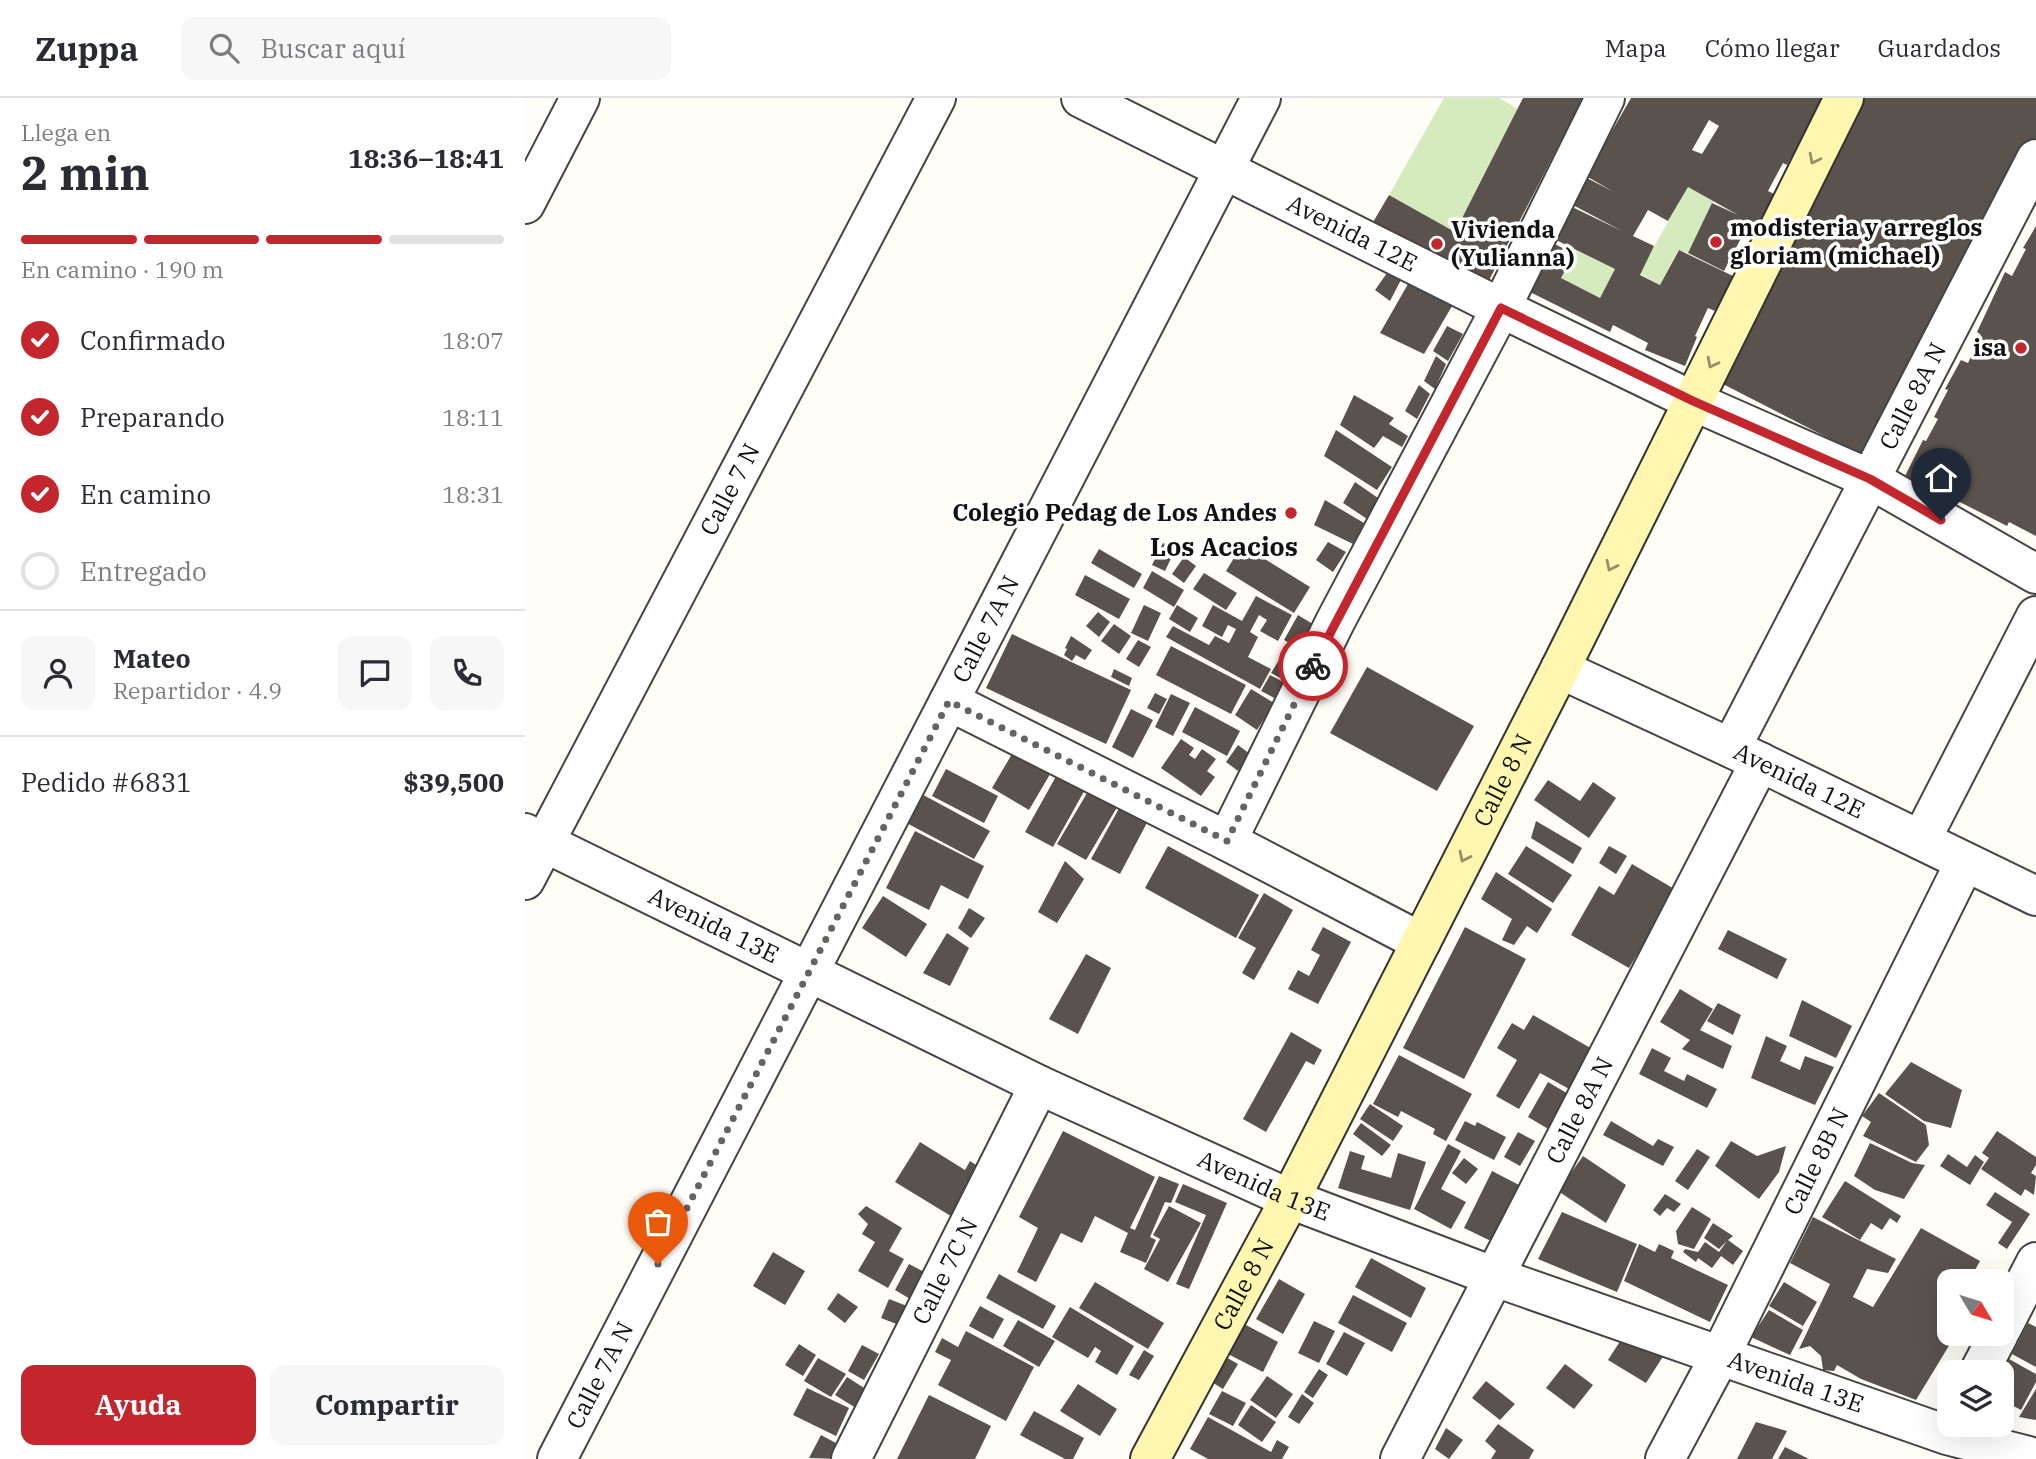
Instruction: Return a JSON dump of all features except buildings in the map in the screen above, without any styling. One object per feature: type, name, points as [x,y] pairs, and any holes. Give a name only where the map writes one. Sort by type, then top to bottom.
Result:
[{"type":"street","points":[[525,204],[580,98]]},
{"type":"street","name":"Calle 7 N","points":[[525,880],[535,837],[936,98]]},
{"type":"street","name":"Avenida 12E","points":[[1081,98],[1693,401],[1870,479],[2036,574]]},
{"type":"street","name":"Calle 7A N","points":[[557,1459],[1261,98]]},
{"type":"street","points":[[1227,841],[1335,622],[1501,308],[1605,98]]},
{"type":"street","name":"Calle 8 N","points":[[1150,1459],[1290,1199],[1560,668],[1844,98]]},
{"type":"street","name":"Calle 8A N","points":[[1401,1459],[1495,1277],[1746,755],[1870,479],[2036,159]]},
{"type":"street","points":[[1921,840],[2036,616]]},
{"type":"street","name":"Avenida 12E","points":[[1560,668],[2036,896]]},
{"type":"street","points":[[949,701],[1421,942]]},
{"type":"street","name":"Avenida 13E","points":[[535,837],[1039,1085],[1290,1199],[1495,1277],[1720,1356],[1945,1440],[2036,1458]]},
{"type":"street","name":"Calle 8B N","points":[[1665,1459],[1720,1356],[1965,862]]},
{"type":"street","name":"Calle 7C N","points":[[851,1459],[1039,1085]]},
{"type":"street","points":[[2014,1305],[2036,1262]]},
{"type":"green space","points":[[1444,98],[1499,98],[1518,109],[1455,232],[1389,195]]},
{"type":"green space","points":[[1688,187],[1714,202],[1688,253],[1678,250],[1660,285],[1639,273]]},
{"type":"green space","points":[[1576,250],[1615,269],[1600,298],[1561,278]]},
{"type":"way so far","points":[[658,1264],[949,701],[1227,841],[1313,666]]},
{"type":"place","name":"modisteria y arreglos gloriam (michael)","points":[[1716,242]]},
{"type":"place","name":"Vivienda (Yulianna)","points":[[1437,244]]},
{"type":"place","name":"isa","points":[[2021,348]]},
{"type":"place","name":"Colegio Pedag de Los Andes","points":[[1291,513]]},
{"type":"district","name":"Los Acacios","points":[[1224,547]]},
{"type":"route","points":[[1313,666],[1501,308],[1693,401],[1870,479],[1941,520]]}]
